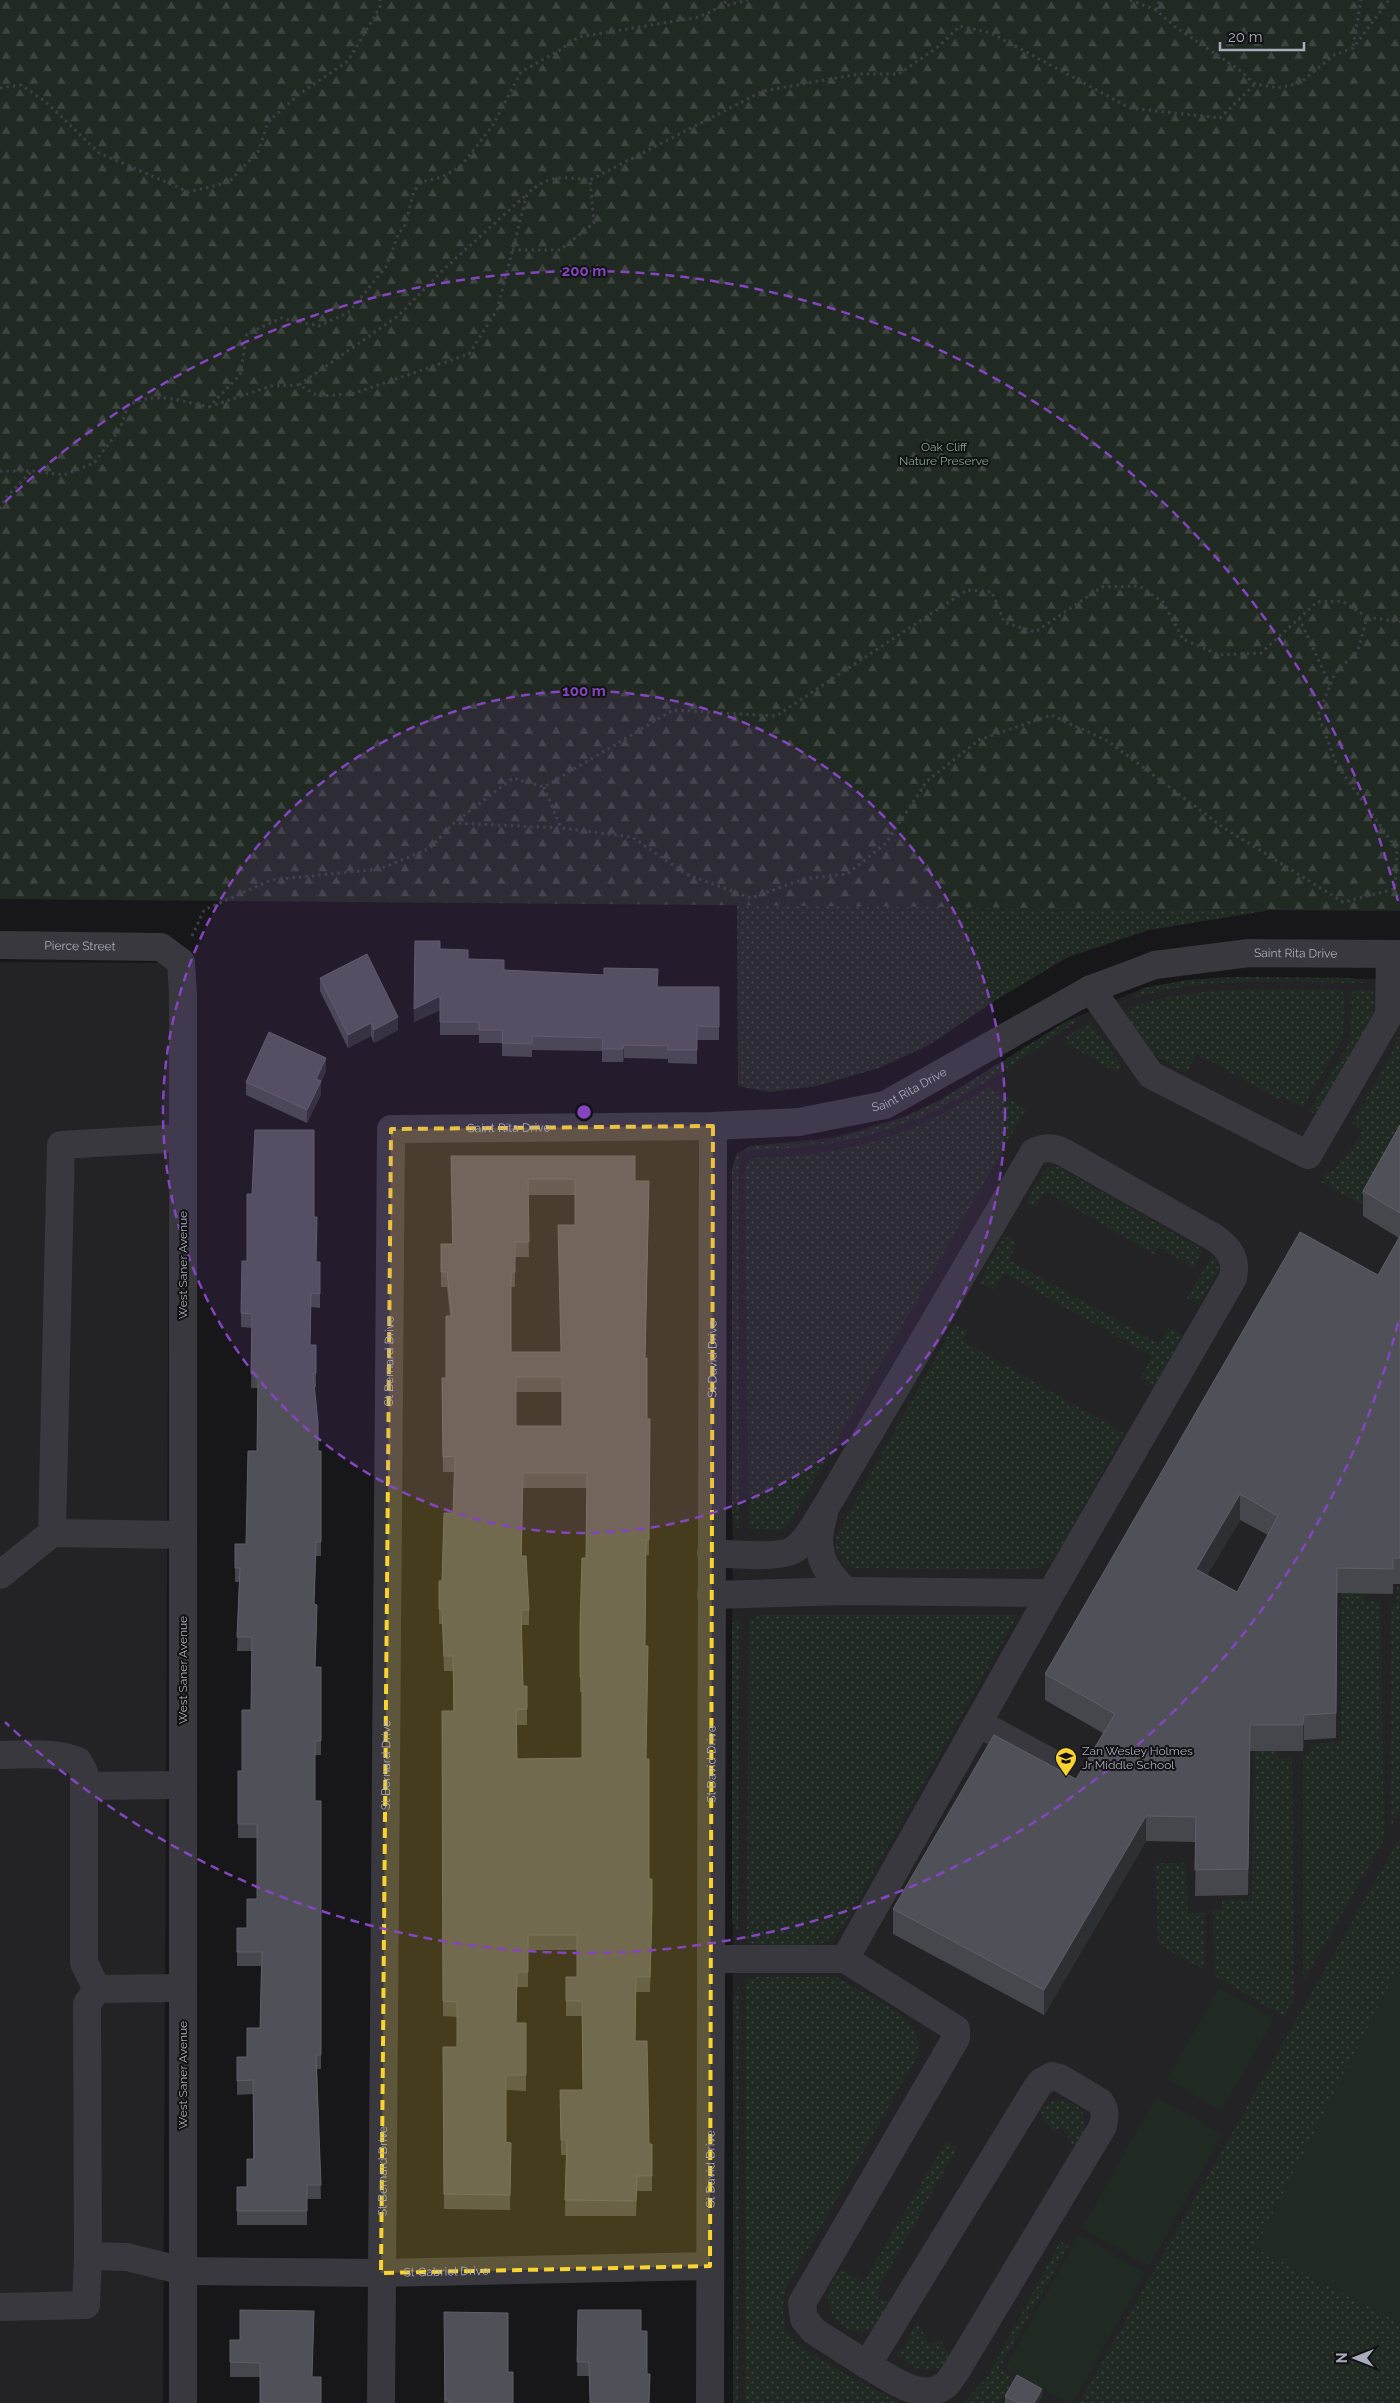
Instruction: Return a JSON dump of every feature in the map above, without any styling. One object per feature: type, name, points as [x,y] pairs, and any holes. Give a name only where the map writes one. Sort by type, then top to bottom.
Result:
[{"type":"street","name":"Pierce Street","points":[[0,945],[171,955]]},
{"type":"street","name":"Saint Rita Drive","points":[[390,1129],[713,1126],[799,1122],[886,1105],[1091,989],[1155,965],[1249,953],[1395,954]]},
{"type":"street","points":[[1091,989],[1151,1075],[1308,1156],[1389,1015],[1395,954]]},
{"type":"street","name":"West Saner Avenue","points":[[171,955],[183,995],[183,2403]]},
{"type":"street","name":"St David Drive","points":[[710,2403],[713,1126]]},
{"type":"street","name":"St Bernard Drive","points":[[381,2403],[390,1129]]},
{"type":"street","points":[[52,1533],[61,1145],[183,1138]]},
{"type":"street","points":[[712,1553],[781,1553],[794,1551],[803,1542],[827,1505],[1028,1159],[1034,1152],[1043,1148],[1053,1148],[1215,1238],[1224,1245],[1234,1258],[1233,1278],[1051,1593],[845,1959]]},
{"type":"street","points":[[827,1505],[819,1535],[822,1561],[825,1570],[846,1591]]},
{"type":"street","points":[[0,1575],[52,1533],[183,1535]]},
{"type":"street","points":[[712,1595],[846,1591],[1051,1593]]},
{"type":"street","points":[[978,1723],[1054,1764]]},
{"type":"street","points":[[0,1755],[56,1755],[69,1757],[78,1761],[84,1772],[84,1963],[97,1989]]},
{"type":"street","points":[[84,1786],[183,1785]]},
{"type":"street","points":[[710,1959],[845,1959],[956,2030],[956,2038],[802,2303],[804,2319],[814,2331],[867,2366],[920,2393],[932,2392],[945,2386],[1103,2126],[1104,2108],[1100,2102],[1060,2078],[1052,2076],[1041,2082],[867,2366]]},
{"type":"street","points":[[97,1989],[183,1988]]},
{"type":"street","points":[[0,2307],[86,2305],[88,2256],[87,2004],[97,1989]]},
{"type":"street","name":"St Gabriel Drive","points":[[88,2256],[127,2257],[183,2271],[381,2273],[710,2266]]},
{"type":"path","points":[[0,88],[21,85],[46,102],[99,153],[190,192],[229,182],[258,152],[268,122],[298,95],[348,61],[380,7],[380,0]]},
{"type":"path","points":[[718,8],[728,0]]},
{"type":"path","points":[[209,407],[240,375],[247,334],[281,318],[319,326],[349,312],[386,267],[398,235],[405,225],[414,191],[421,182],[442,177],[461,166],[493,125],[521,72],[560,50],[578,37],[699,17],[718,8],[748,0]]},
{"type":"path","points":[[1130,0],[1156,10],[1174,26],[1238,69],[1255,84],[1278,88],[1300,83],[1334,55],[1353,48],[1390,0]]},
{"type":"path","points":[[1156,10],[1160,0]]},
{"type":"path","points":[[1353,48],[1361,0]]},
{"type":"path","points":[[299,385],[398,316],[444,269],[541,181],[566,177],[590,180],[763,92],[859,74],[898,74],[939,46],[960,26],[991,33],[1130,108],[1220,118],[1255,84]]},
{"type":"path","points":[[512,250],[560,250],[594,223],[590,180]]},
{"type":"path","points":[[0,471],[32,471],[64,475],[94,463],[120,429],[128,405],[141,398],[155,396],[209,407],[271,386],[299,385],[318,396],[352,394],[469,354],[497,310],[527,194]]},
{"type":"path","points":[[0,509],[6,497],[32,471]]},
{"type":"path","points":[[171,955],[204,910],[271,880],[380,869],[430,848],[454,823],[513,778],[544,787],[673,710],[776,716],[967,590],[992,592],[1004,622],[1035,632],[1102,587],[1139,586],[1164,602],[1183,639],[1219,655],[1261,653],[1317,602],[1342,601],[1367,617],[1400,622]]},
{"type":"path","points":[[454,823],[561,828],[632,837],[686,874],[751,898],[804,879],[847,874],[886,843],[928,781],[979,740],[1051,715],[1108,741],[1224,828],[1343,902],[1395,889],[1397,849],[1337,765],[1318,715],[1335,673],[1358,652],[1367,617]]},
{"type":"path","points":[[1299,618],[1330,685]]},
{"type":"path","points":[[544,787],[561,828]]},
{"type":"highlighted area","points":[[713,1126],[710,2266],[381,2273],[391,1129]]},
{"type":"shaded area","points":[[0,962],[170,963],[163,2403],[0,2403]]},
{"type":"shaded area","name":"Zan Wesley Holmes Jr Middle School","points":[[1233,977],[1400,979],[1400,2403],[733,2403],[732,1169],[737,1153],[751,1146],[835,1137],[923,1111],[1067,1021],[1143,988],[1188,980]]},
{"type":"green space","name":"Oak Cliff Nature Preserve","points":[[0,0],[1400,0],[1400,911],[0,899]]},
{"type":"green space","points":[[737,905],[1271,910],[1149,930],[1068,957],[996,1000],[929,1045],[879,1068],[817,1086],[770,1092],[738,1086]]},
{"type":"green space","points":[[1233,977],[1354,978],[1364,983],[1276,981],[1217,983],[1159,991],[1131,999],[1143,988],[1188,980]]},
{"type":"green space","points":[[1245,989],[1341,989],[1344,995],[1343,1038],[1303,1107],[1281,1096],[1279,1099],[1197,1054],[1186,1073],[1166,1063],[1139,1039],[1129,1019],[1128,1008],[1157,1000],[1186,994]]},
{"type":"green space","points":[[1354,990],[1372,990],[1371,1020],[1365,1037],[1347,1072],[1320,1116],[1309,1111],[1350,1041],[1351,996]]},
{"type":"green space","points":[[1081,1019],[965,1094],[904,1124],[842,1141],[800,1147],[755,1150],[747,1153],[744,1150],[751,1146],[822,1142],[891,1123],[938,1101],[1067,1021]]},
{"type":"green space","points":[[1091,1022],[1122,1066],[1117,1073],[1064,1042],[1067,1036]]},
{"type":"green space","points":[[1400,1032],[1400,1136],[1361,1204],[1321,1182],[1324,1177],[1346,1158],[1363,1130],[1352,1124],[1390,1057]]},
{"type":"green space","points":[[989,1087],[1026,1109],[789,1524],[783,1530],[749,1529],[745,1169],[748,1161],[752,1158],[771,1158],[827,1152],[882,1139],[923,1124]]},
{"type":"green space","points":[[737,1153],[742,1157],[738,1169],[739,1529],[735,1525],[732,1512],[732,1169]]},
{"type":"green space","points":[[1050,1167],[1059,1167],[1203,1250],[1193,1267],[1158,1247],[1154,1254],[1045,1191],[1035,1208],[1026,1202],[1044,1171]]},
{"type":"green space","points":[[1004,1236],[1017,1243],[1009,1260],[1159,1344],[1169,1327],[1183,1335],[1155,1385],[1141,1377],[1152,1356],[1004,1273],[994,1290],[979,1282]]},
{"type":"green space","points":[[1212,1255],[1219,1260],[1219,1269],[1199,1305],[1187,1298]]},
{"type":"green space","points":[[955,1323],[968,1331],[962,1341],[1124,1433],[1057,1555],[1047,1564],[1034,1569],[852,1568],[843,1562],[838,1555],[836,1536]]},
{"type":"green space","points":[[1365,1535],[1365,1601],[1380,1601],[1384,1840],[1303,1982],[1303,1756],[1309,1756],[1310,1744],[1341,1742],[1342,1536]]},
{"type":"green space","points":[[1397,1587],[1400,1587],[1400,1811],[1391,1826],[1391,1604],[1396,1603]]},
{"type":"green space","points":[[760,1615],[1018,1615],[842,1929],[832,1941],[790,1946],[767,1946],[747,1942],[749,1620]]},
{"type":"green space","points":[[739,1619],[738,1934],[732,1921],[732,1623]]},
{"type":"green space","points":[[1277,1690],[1277,1758],[1292,1759],[1294,1999],[1283,2016],[1214,1975],[1213,1910],[1222,1909],[1222,1900],[1252,1899],[1255,1691]]},
{"type":"green space","points":[[1400,1837],[1400,2403],[1079,2403]]},
{"type":"green space","points":[[1156,1863],[1186,1863],[1188,1913],[1205,1913],[1204,1970],[1158,1944]]},
{"type":"green space","points":[[1400,1964],[1400,2323],[1255,2248]]},
{"type":"green space","points":[[756,1977],[836,1977],[898,2012],[913,2026],[918,2041],[918,2055],[785,2290],[783,2311],[787,2332],[794,2341],[839,2370],[901,2403],[745,2403],[746,1979]]},
{"type":"green space","points":[[739,1985],[738,2403],[733,2403],[733,1999]]},
{"type":"green space","points":[[1219,1988],[1274,2019],[1221,2111],[1167,2079]]},
{"type":"green space","points":[[1156,2097],[1222,2134],[1149,2266],[1082,2229]]},
{"type":"green space","points":[[1055,2100],[1074,2104],[1083,2114],[1084,2128],[1077,2146],[1073,2145],[1061,2127],[1052,2132],[1040,2110]]},
{"type":"green space","points":[[946,2141],[957,2148],[878,2289],[878,2299],[900,2299],[883,2326],[859,2332],[846,2328],[841,2325],[830,2309],[828,2296],[831,2285],[840,2270],[864,2282]]},
{"type":"green space","points":[[1079,2235],[1145,2273],[1073,2403],[1068,2403],[1005,2368]]},
{"type":"green space","points":[[1060,2242],[1069,2245],[999,2369],[1015,2378],[999,2403],[964,2403],[988,2376]]},
{"type":"green space","points":[[917,2322],[930,2345],[940,2339],[953,2362],[930,2370],[910,2365],[896,2355],[898,2350],[904,2347]]},
{"type":"building","points":[[415,941],[440,941],[440,949],[468,950],[468,959],[504,960],[504,970],[604,975],[604,968],[658,969],[657,987],[719,987],[719,1027],[697,1026],[697,1050],[668,1050],[668,1046],[624,1045],[623,1049],[602,1049],[603,1038],[532,1036],[532,1044],[502,1043],[503,1030],[479,1030],[479,1022],[440,1022],[440,996],[414,1009]]},
{"type":"building","points":[[367,954],[398,1017],[374,1030],[371,1023],[348,1035],[320,978]]},
{"type":"building","points":[[269,1032],[326,1058],[316,1079],[321,1081],[307,1110],[246,1082]]},
{"type":"building","points":[[1400,1125],[1400,1213],[1363,1191]]},
{"type":"building","points":[[255,1130],[314,1130],[314,1217],[317,1217],[316,1262],[320,1262],[320,1294],[311,1293],[310,1345],[316,1345],[316,1373],[313,1373],[318,1423],[318,1451],[321,1451],[321,1542],[316,1542],[314,1604],[317,1605],[315,1667],[321,1667],[321,1741],[315,1741],[315,1801],[321,1801],[321,2055],[316,2055],[321,2185],[307,2185],[307,2211],[237,2211],[237,2187],[247,2187],[247,2159],[254,2159],[253,2080],[237,2081],[237,2057],[247,2057],[247,2028],[260,2028],[262,1952],[237,1952],[237,1928],[247,1928],[247,1899],[257,1899],[257,1824],[238,1824],[238,1771],[242,1771],[242,1710],[251,1710],[252,1637],[237,1637],[240,1568],[235,1568],[235,1544],[246,1544],[248,1451],[257,1451],[258,1374],[251,1374],[252,1314],[241,1313],[242,1261],[247,1261],[247,1194],[252,1194]]},
{"type":"building","points":[[451,1156],[635,1156],[635,1181],[649,1181],[645,1358],[647,1358],[647,1419],[650,1419],[649,1540],[646,1540],[645,1646],[648,1646],[646,1759],[649,1759],[649,1879],[652,1879],[652,1909],[650,1977],[636,1977],[635,2041],[647,2041],[649,2144],[652,2144],[652,2176],[637,2176],[636,2201],[565,2200],[567,2140],[561,2140],[560,2090],[583,2090],[582,2001],[566,2001],[566,1977],[577,1977],[577,1935],[528,1935],[528,1972],[517,1972],[516,2023],[526,2023],[526,2075],[506,2075],[506,2142],[511,2143],[510,2195],[444,2194],[443,2047],[457,2047],[457,2002],[443,2001],[442,1711],[454,1711],[453,1656],[444,1656],[442,1609],[439,1609],[439,1581],[442,1581],[444,1513],[453,1513],[455,1456],[443,1457],[442,1378],[446,1378],[446,1316],[452,1316],[447,1272],[441,1272],[441,1244],[453,1244]],"holes":[[[528,1179],[575,1179],[575,1225],[558,1225],[561,1352],[511,1352],[511,1272],[515,1272],[515,1242],[529,1242]],[[516,1377],[562,1377],[562,1426],[516,1426]],[[523,1473],[587,1473],[586,1558],[582,1558],[580,1625],[582,1758],[517,1759],[516,1710],[527,1709],[527,1686],[523,1686],[521,1610],[529,1610],[526,1556],[521,1556]]]},
{"type":"building","points":[[1300,1232],[1378,1275],[1400,1236],[1400,1558],[1393,1558],[1393,1569],[1337,1568],[1336,1713],[1304,1715],[1303,1725],[1250,1725],[1248,1869],[1195,1870],[1196,1817],[1146,1816],[1044,1990],[893,1909],[994,1735],[1076,1779],[1115,1714],[1045,1674]],"holes":[[[1240,1494],[1278,1516],[1237,1592],[1196,1569]]]},
{"type":"building","points":[[240,2310],[314,2311],[312,2377],[321,2377],[321,2403],[260,2403],[260,2363],[230,2362],[230,2340],[240,2340]]},
{"type":"building","points":[[578,2310],[641,2310],[641,2331],[647,2331],[647,2374],[650,2374],[649,2403],[590,2403],[589,2362],[577,2362]]},
{"type":"building","points":[[444,2312],[508,2313],[508,2372],[513,2372],[513,2403],[449,2403],[449,2400],[445,2400]]},
{"type":"building","points":[[1017,2375],[1042,2389],[1034,2403],[1018,2403],[1005,2396]]},
{"type":"place","name":"Zan Wesley Holmes Jr Middle School","points":[[1066,1777]]}]
